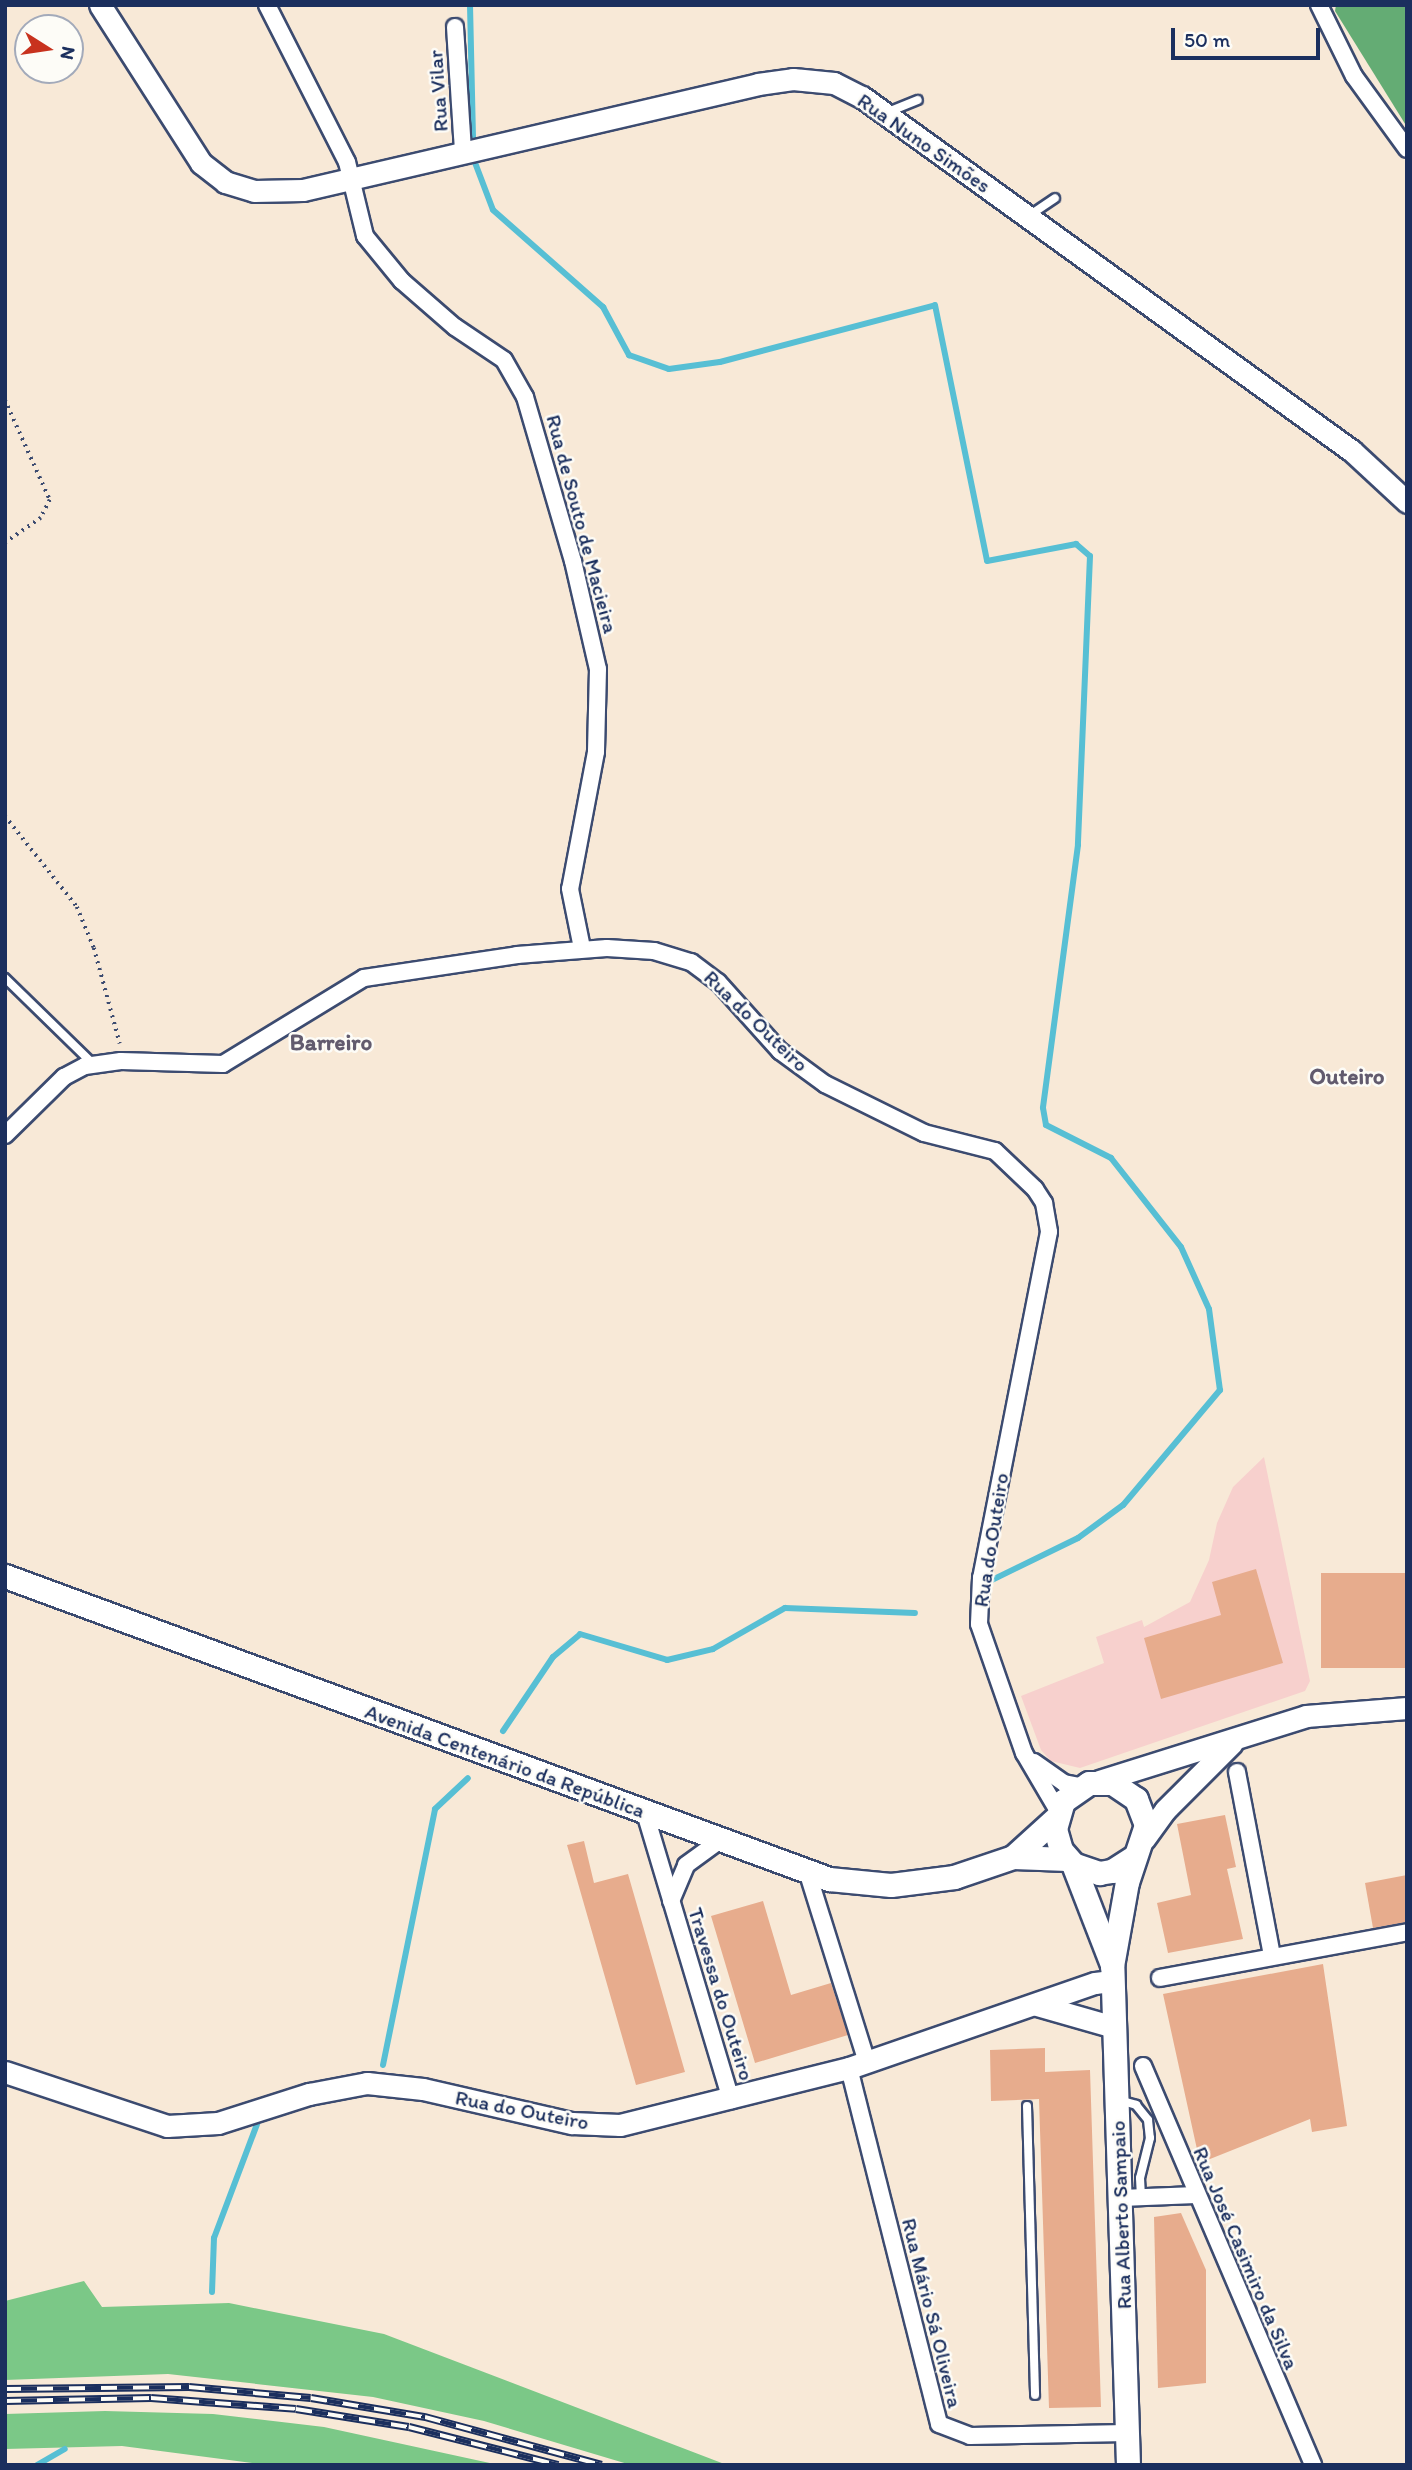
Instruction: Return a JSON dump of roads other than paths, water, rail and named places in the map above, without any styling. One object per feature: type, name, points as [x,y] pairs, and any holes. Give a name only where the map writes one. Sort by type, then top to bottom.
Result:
[{"type":"main road","name":"Avenida Centenário da República","points":[[5,1576],[808,1874],[851,1883],[910,1884],[954,1877],[1013,1857],[1070,1861]]},
{"type":"main road","name":"Rua Alberto Sampaio","points":[[1090,1784],[1112,1783],[1136,1799],[1146,1825],[1112,1974],[1118,2099],[1131,2198],[1128,2465]]},
{"type":"main road","points":[[1057,1815],[1090,1784]]},
{"type":"main road","name":"Avenida Centenário da República","points":[[1013,1857],[1057,1815]]},
{"type":"main road","name":"Rua Alberto Sampaio","points":[[1057,1815],[1057,1840],[1070,1861],[1112,1974]]},
{"type":"main road","name":"Rua Alberto Sampaio","points":[[1070,1861],[1098,1873],[1112,1871],[1139,1848]]},
{"type":"street","name":"Rua Nuno Simões","points":[[100,5],[191,150],[225,182],[270,193],[352,179],[793,79],[834,83],[885,114],[1352,451],[1407,502]]},
{"type":"street","name":"Rua de Souto de Macieira","points":[[267,5],[352,179],[360,225],[379,258],[455,327],[504,360],[526,397],[573,561],[598,669],[596,752],[570,889],[582,948]]},
{"type":"street","points":[[1319,5],[1354,76],[1407,149]]},
{"type":"street","name":"Rua Vilar","points":[[455,27],[463,152]]},
{"type":"street","name":"Rua do Outeiro","points":[[5,1135],[64,1077],[93,1064],[121,1061],[223,1064],[364,978],[582,948],[654,951],[707,971],[804,1071],[924,1133],[995,1151],[1044,1203],[1047,1249],[979,1600],[978,1624],[1024,1753],[1057,1815]]},
{"type":"street","name":"Rua Alberto Sampaio","points":[[1090,1784],[1318,1713],[1407,1708]]},
{"type":"street","name":"Rua Alberto Sampaio","points":[[1139,1848],[1165,1810],[1237,1738]]},
{"type":"street","points":[[1024,1753],[1046,1773],[1090,1784]]},
{"type":"street","points":[[1237,1772],[1272,1956]]},
{"type":"street","name":"Travessa do Outeiro","points":[[645,1813],[731,2100]]},
{"type":"street","name":"Travessa do Outeiro","points":[[671,1901],[686,1865],[719,1841]]},
{"type":"street","points":[[808,1874],[858,2065]]},
{"type":"street","points":[[1160,1978],[1407,1931]]},
{"type":"street","name":"Rua do Outeiro","points":[[5,2072],[167,2126],[218,2123],[309,2094],[367,2083],[423,2089],[587,2125],[635,2123],[858,2065],[1037,2005],[1112,1974]]},
{"type":"street","points":[[1037,2005],[1114,2027]]},
{"type":"street","name":"Rua Mário Sá Oliveira","points":[[858,2065],[939,2424],[970,2436],[1127,2433]]},
{"type":"street","name":"Rua José Casimiro da Silva","points":[[1143,2066],[1313,2465]]},
{"type":"street","points":[[1131,2198],[1196,2194]]},
{"type":"lane","points":[[885,114],[918,100]]},
{"type":"lane","points":[[1027,216],[1055,198]]},
{"type":"lane","points":[[5,978],[93,1064]]},
{"type":"lane","points":[[1118,2099],[1136,2105],[1148,2120],[1150,2138],[1140,2178],[1131,2198]]},
{"type":"lane","points":[[1027,2106],[1035,2395]]},
{"type":"waterway","points":[[470,5],[473,139]]},
{"type":"waterway","points":[[474,160],[493,210],[603,307],[629,355],[669,369],[720,362],[935,305],[987,561],[1076,544],[1090,556],[1078,845],[1043,1108],[1046,1125],[1111,1158],[1181,1247],[1209,1309],[1220,1390],[1123,1505],[1078,1538],[992,1580]]},
{"type":"waterway","points":[[503,1731],[553,1657],[580,1634],[667,1660],[713,1649],[785,1608],[915,1613]]},
{"type":"waterway","points":[[383,2065],[435,1809],[468,1778]]},
{"type":"waterway","points":[[212,2292],[214,2238],[257,2124]]},
{"type":"waterway","points":[[37,2465],[65,2449]]},
{"type":"railway","points":[[5,2389],[189,2387],[311,2398],[425,2417],[602,2465]]},
{"type":"railway","points":[[5,2401],[151,2398],[296,2409],[409,2427],[558,2465]]},
{"type":"district","name":"Barreiro","points":[[331,1042]]},
{"type":"district","name":"Outeiro","points":[[1347,1076]]}]
